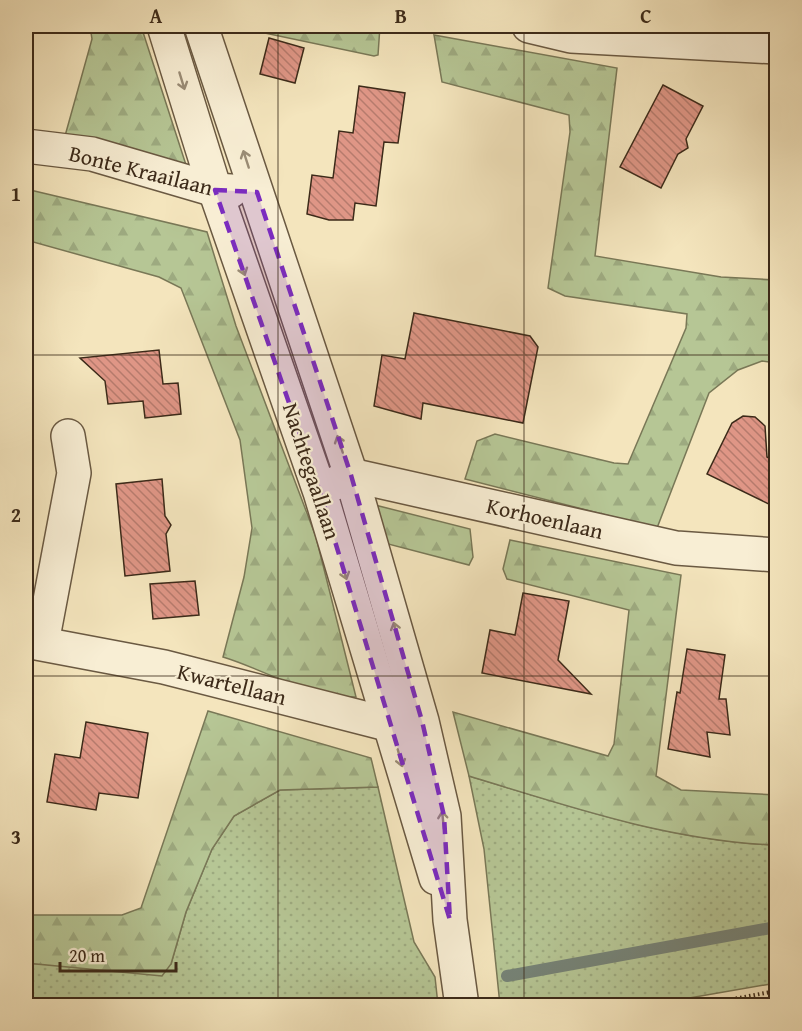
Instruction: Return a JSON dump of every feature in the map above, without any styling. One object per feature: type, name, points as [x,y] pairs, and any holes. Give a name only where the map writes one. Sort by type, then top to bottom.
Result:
[{"type":"street","name":"Nachtegaallaan","points":[[164,26],[215,190],[320,492],[444,816],[450,920],[462,1005]]},
{"type":"street","name":"Nachtegaallaan","points":[[201,26],[351,475],[407,723]]},
{"type":"street","points":[[529,26],[571,36],[777,47]]},
{"type":"street","name":"Bonte Kraailaan","points":[[26,146],[93,154],[215,190],[257,192]]},
{"type":"street","name":"Kwartellaan","points":[[68,436],[74,473],[34,641],[165,667],[407,723]]},
{"type":"street","points":[[320,492],[351,475]]},
{"type":"street","name":"Korhoenlaan","points":[[351,475],[676,548],[777,555]]},
{"type":"path","points":[[696,1005],[777,991]]},
{"type":"highlighted area","points":[[215,190],[257,192],[351,475],[422,721],[444,816],[450,920],[320,492]]},
{"type":"green space","points":[[90,26],[141,26],[187,168],[65,136],[92,39]]},
{"type":"green space","points":[[231,26],[380,26],[378,55],[374,56]]},
{"type":"green space","points":[[434,35],[617,68],[595,256],[721,277],[776,280],[776,363],[762,361],[738,370],[709,393],[657,528],[465,479],[477,441],[495,434],[614,463],[628,464],[686,328],[687,314],[565,296],[548,288],[570,132],[569,115],[442,82]]},
{"type":"green space","points":[[26,189],[207,232],[236,326],[316,537],[356,697],[305,689],[223,657],[244,577],[252,528],[240,440],[181,288],[159,277],[26,240]]},
{"type":"green space","points":[[375,505],[470,529],[473,557],[469,565],[388,544]]},
{"type":"green space","points":[[510,540],[681,575],[656,776],[681,790],[776,795],[776,845],[698,837],[659,830],[469,776],[453,712],[608,756],[614,744],[629,610],[507,579],[503,569]]},
{"type":"green space","points":[[208,711],[371,758],[378,787],[280,790],[234,816],[212,849],[186,912],[171,964],[162,976],[26,963],[26,915],[122,915],[141,908]]},
{"type":"green space","points":[[469,776],[583,810],[659,829],[698,837],[776,845],[776,983],[649,1005],[500,1005],[484,849]]},
{"type":"green space","points":[[378,787],[414,942],[435,977],[438,1005],[26,1005],[26,963],[92,967],[171,964],[186,912],[212,849],[234,816],[280,790]]},
{"type":"building","points":[[269,38],[304,48],[295,83],[260,74]]},
{"type":"building","points":[[663,85],[703,106],[686,139],[688,148],[678,154],[661,188],[620,167]]},
{"type":"building","points":[[359,86],[405,93],[398,143],[384,142],[376,206],[355,203],[353,220],[329,220],[307,214],[312,175],[333,178],[339,131],[353,133]]},
{"type":"building","points":[[414,313],[530,336],[538,347],[523,423],[423,403],[421,419],[374,406],[382,355],[405,359]]},
{"type":"building","points":[[159,350],[163,384],[178,383],[181,414],[145,418],[143,401],[108,404],[105,381],[80,358]]},
{"type":"building","points":[[743,416],[755,417],[765,426],[767,457],[777,462],[777,508],[707,474],[732,423]]},
{"type":"building","points":[[162,479],[165,516],[171,525],[166,534],[170,571],[125,576],[116,484]]},
{"type":"building","points":[[195,581],[199,615],[153,619],[150,584]]},
{"type":"building","points":[[523,593],[569,601],[558,660],[591,694],[482,673],[490,630],[515,635]]},
{"type":"building","points":[[687,649],[725,655],[719,699],[726,699],[730,735],[707,732],[710,757],[668,749]]},
{"type":"building","points":[[86,722],[148,733],[138,798],[99,793],[96,810],[47,802],[55,754],[80,758]]},
{"type":"waterway","points":[[507,976],[776,927]]}]
